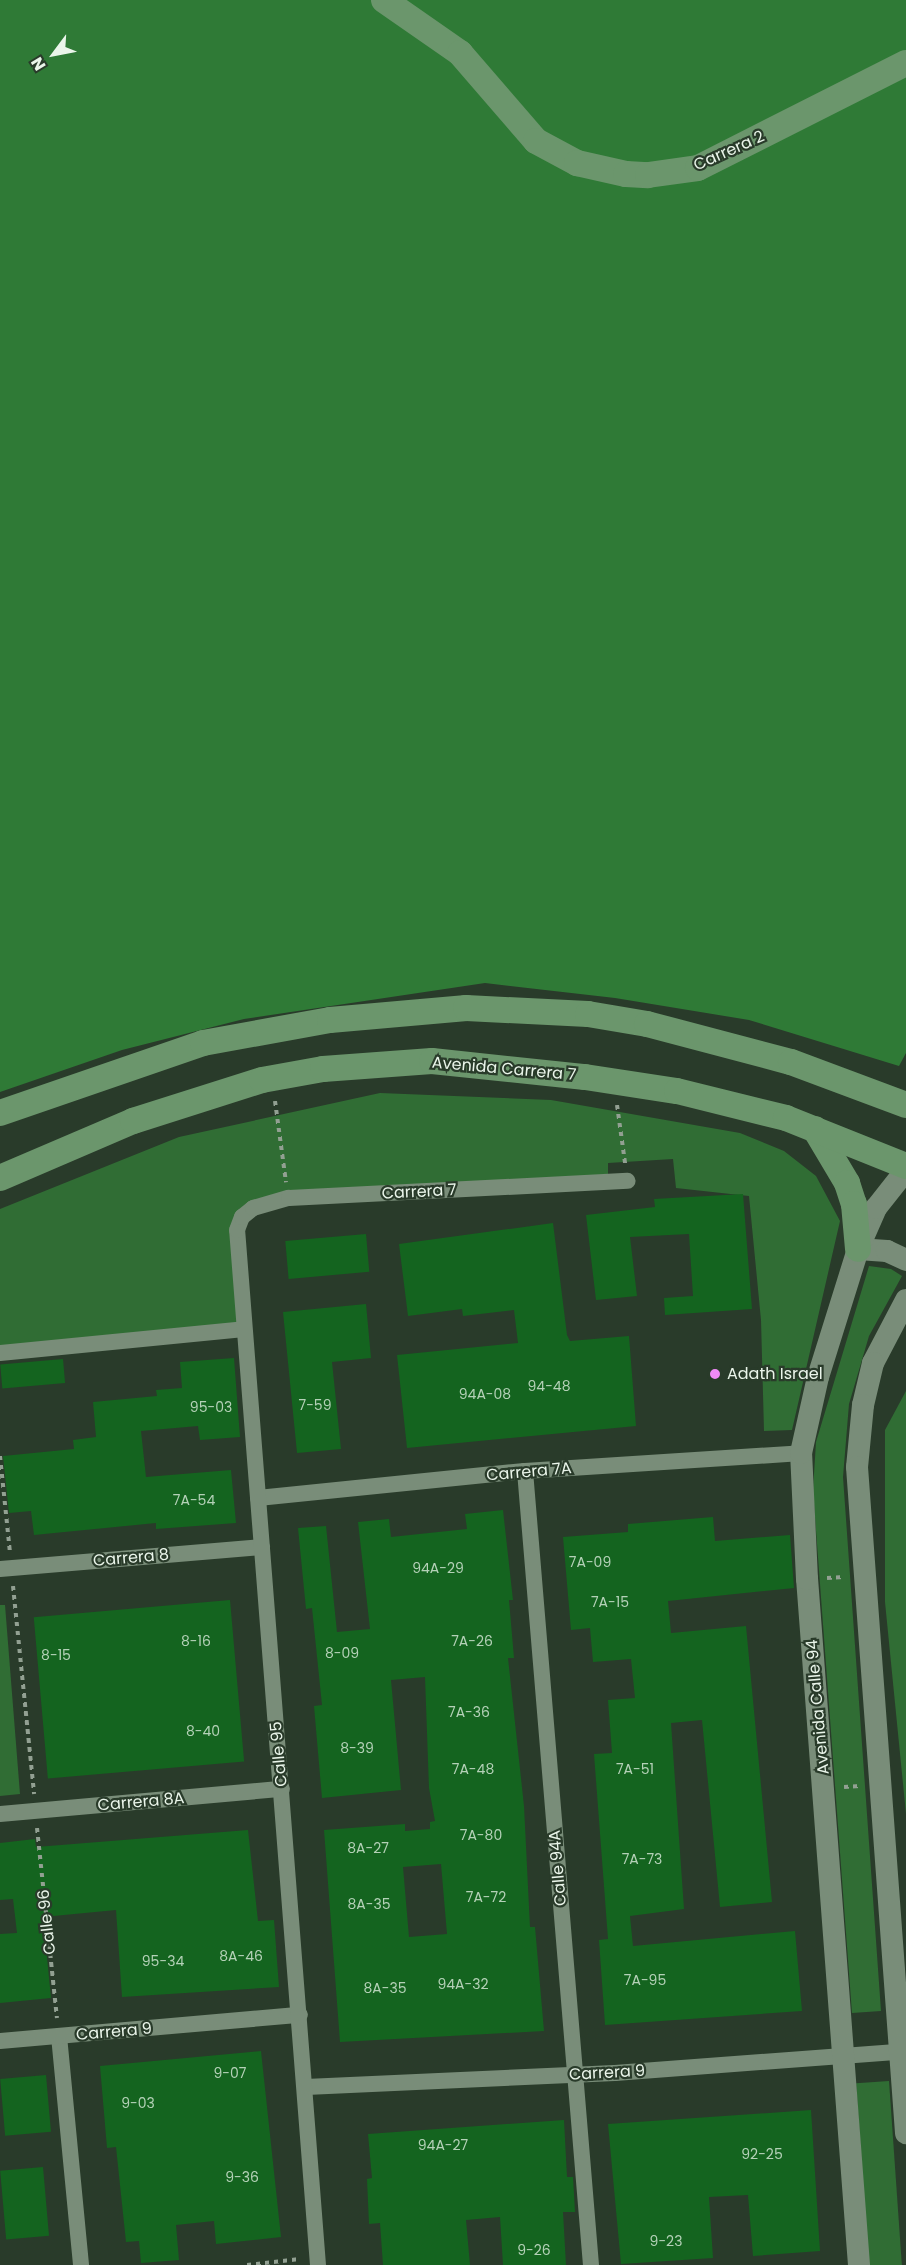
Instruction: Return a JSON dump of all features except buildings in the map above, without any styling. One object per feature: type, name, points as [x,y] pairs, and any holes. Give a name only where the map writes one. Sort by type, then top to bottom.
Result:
[{"type":"main road","name":"Carrera 2","points":[[384,0],[460,53],[536,141],[577,163],[627,174],[648,176],[698,168],[906,63]]},
{"type":"main road","points":[[0,1113],[203,1043],[330,1020],[455,1008],[588,1014],[647,1024],[780,1059],[906,1105]]},
{"type":"main road","name":"Avenida Carrera 7","points":[[0,1178],[133,1120],[271,1078],[323,1069],[432,1062],[615,1081],[727,1102],[815,1129],[906,1168]]},
{"type":"main road","points":[[815,1129],[847,1183],[854,1204],[858,1249],[887,1251],[906,1260]]},
{"type":"main road","name":"Avenida Calle 94","points":[[859,2265],[825,1788],[807,1579],[801,1453],[818,1377],[858,1249],[880,1201],[906,1168]]},
{"type":"main road","points":[[906,1300],[873,1363],[863,1405],[857,1467],[862,1576],[903,2051],[906,2133]]},
{"type":"street","name":"Carrera 7","points":[[237,1244],[242,1217],[253,1208],[289,1198],[628,1181]]},
{"type":"street","name":"Calle 95","points":[[237,1244],[306,2087],[311,2262]]},
{"type":"street","points":[[0,1353],[244,1329]]},
{"type":"street","name":"Carrera 7A","points":[[258,1498],[525,1472],[801,1453]]},
{"type":"street","name":"Calle 94A","points":[[525,1472],[591,2265]]},
{"type":"street","name":"Carrera 8","points":[[8,1572],[262,1547]]},
{"type":"street","name":"Carrera 8A","points":[[0,1814],[282,1789]]},
{"type":"street","name":"Carrera 9","points":[[0,2041],[300,2015]]},
{"type":"street","points":[[59,2036],[81,2265]]},
{"type":"street","name":"Carrera 9","points":[[306,2087],[575,2075],[903,2051]]},
{"type":"path","points":[[271,1078],[289,1198]]},
{"type":"path","points":[[615,1081],[628,1181]]},
{"type":"path","name":"Calle 96","points":[[0,1456],[8,1572],[59,2036]]},
{"type":"path","points":[[807,1579],[862,1576]]},
{"type":"path","points":[[825,1788],[879,1785]]},
{"type":"path","points":[[247,2265],[311,2262]]},
{"type":"green space","points":[[0,0],[906,0],[906,1053],[899,1066],[749,1020],[615,998],[485,983],[244,1019],[122,1050],[0,1092]]},
{"type":"green space","points":[[380,1093],[551,1100],[740,1133],[784,1151],[816,1176],[840,1221],[792,1430],[764,1431],[761,1320],[749,1196],[676,1188],[673,1159],[608,1163],[608,1183],[289,1198],[242,1217],[244,1329],[0,1353],[0,1209],[179,1137]]},
{"type":"green space","points":[[869,1266],[891,1269],[902,1276],[869,1336],[849,1404],[843,1477],[881,2011],[852,2013],[813,1490],[816,1442]]},
{"type":"green space","points":[[906,1391],[906,1814],[885,1602],[885,1430]]},
{"type":"green space","points":[[0,1605],[5,1605],[20,1794],[0,1796]]},
{"type":"green space","points":[[889,2081],[902,2265],[869,2265],[856,2083]]},
{"type":"place","name":"Adath Israel","points":[[715,1374]]}]
